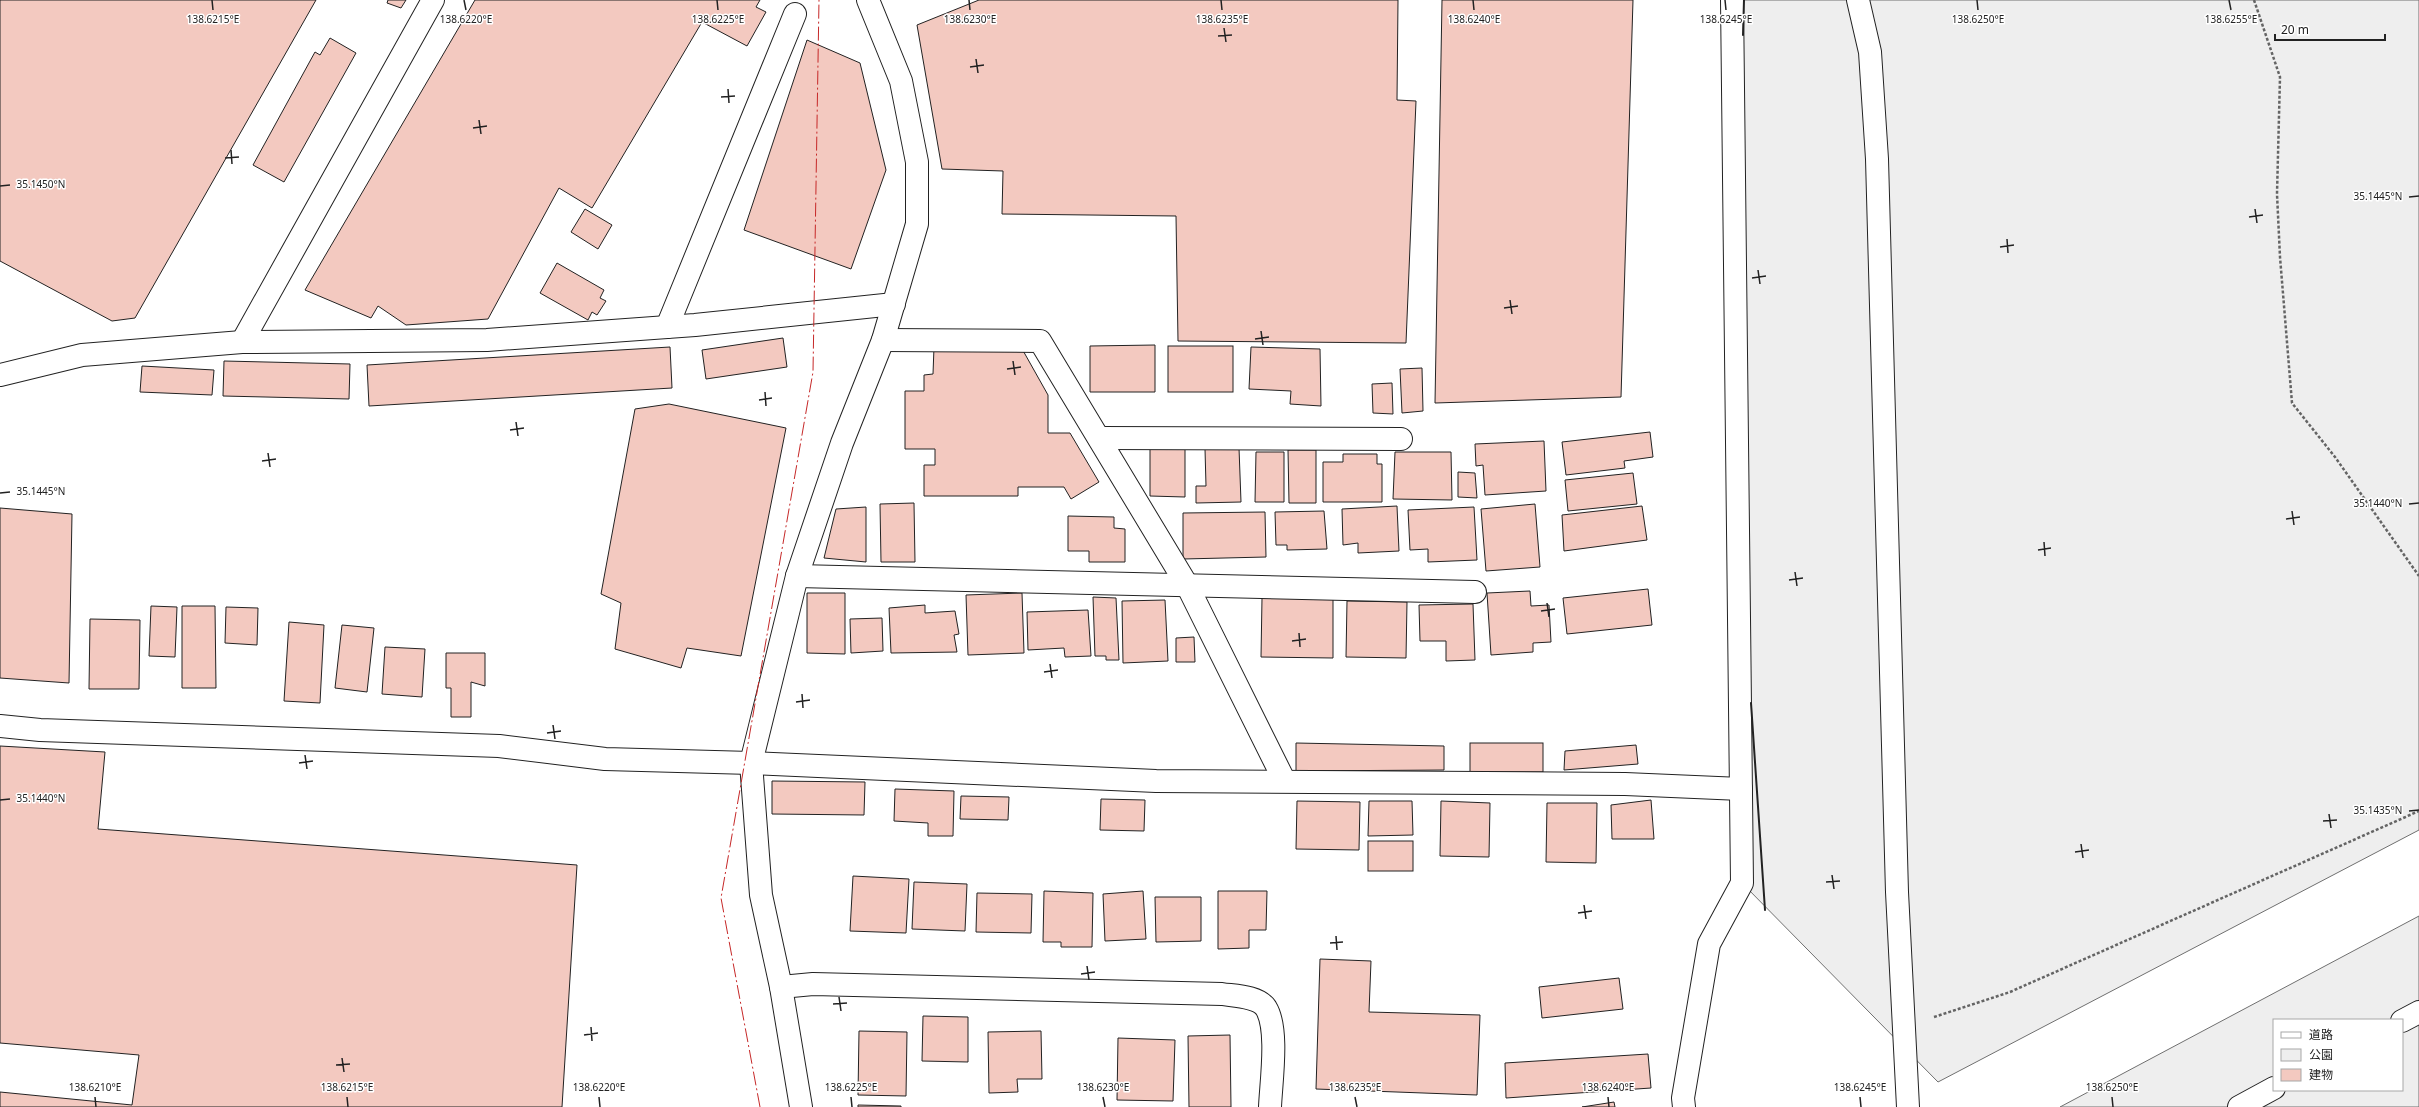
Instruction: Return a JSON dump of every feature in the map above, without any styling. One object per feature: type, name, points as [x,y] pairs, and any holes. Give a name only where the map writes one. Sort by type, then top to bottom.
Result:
[{"type":"street","points":[[242,342],[433,0]]},
{"type":"street","points":[[801,1107],[781,987],[761,895],[751,763],[797,576],[842,443],[883,340],[917,224],[918,162],[901,81],[868,0]]},
{"type":"street","points":[[1684,1107],[1683,1098],[1709,944],[1742,883],[1732,0]]},
{"type":"street","points":[[1858,0],[1870,52],[1877,159],[1896,884],[1908,1107]]},
{"type":"street","points":[[667,327],[796,14]]},
{"type":"street","points":[[0,375],[82,355],[242,342],[486,340],[667,327],[894,304]]},
{"type":"street","points":[[883,340],[1040,341],[1187,585],[1284,780]]},
{"type":"street","points":[[1099,438],[1401,439]]},
{"type":"street","points":[[797,576],[1476,592]]},
{"type":"street","points":[[0,726],[40,730],[500,746],[605,759],[751,763],[1156,781],[1284,780],[1625,784],[1741,789]]},
{"type":"street","points":[[781,987],[813,984],[1222,994],[1250,998],[1265,1007],[1271,1022],[1272,1040],[1270,1107]]},
{"type":"street","points":[[2403,1020],[2419,1012]]},
{"type":"street","points":[[2238,1107],[2273,1089]]},
{"type":"path","points":[[2254,0],[2280,77],[2277,194],[2280,257],[2292,403],[2335,457],[2419,576]]},
{"type":"path","points":[[1904,1028],[1953,1009],[2010,992],[2419,811]]},
{"type":"green space","points":[[1738,0],[2419,0],[2419,830],[1938,1082],[1742,883]]},
{"type":"green space","points":[[2419,916],[2419,1107],[2060,1107]]},
{"type":"building","points":[[0,0],[316,0],[135,318],[112,321],[0,261]]},
{"type":"building","points":[[388,0],[406,0],[401,8],[387,3]]},
{"type":"building","points":[[475,0],[760,0],[756,7],[766,12],[747,46],[702,22],[592,208],[559,188],[488,319],[406,325],[378,306],[371,318],[305,290]]},
{"type":"building","points":[[979,0],[1398,0],[1397,100],[1416,101],[1406,343],[1178,341],[1176,216],[1002,214],[1003,171],[942,169],[917,25]]},
{"type":"building","points":[[1442,0],[1633,0],[1621,397],[1435,403]]},
{"type":"building","points":[[330,38],[356,53],[284,182],[253,165],[315,52],[320,55]]},
{"type":"building","points":[[807,40],[860,63],[886,170],[851,269],[744,230]]},
{"type":"building","points":[[585,209],[612,225],[598,249],[571,232]]},
{"type":"building","points":[[557,263],[604,290],[600,298],[606,301],[597,315],[592,312],[588,320],[540,293]]},
{"type":"building","points":[[783,338],[787,367],[706,379],[702,350]]},
{"type":"building","points":[[1155,345],[1155,392],[1090,392],[1090,346]]},
{"type":"building","points":[[1168,346],[1233,346],[1233,392],[1168,392]]},
{"type":"building","points":[[670,347],[672,388],[369,406],[367,365]]},
{"type":"building","points":[[934,347],[1021,347],[1048,395],[1048,433],[1070,433],[1099,482],[1071,499],[1064,487],[1018,487],[1018,496],[924,496],[924,465],[935,465],[935,449],[905,449],[905,391],[924,391],[924,375],[933,374]]},
{"type":"building","points":[[1251,347],[1320,349],[1321,406],[1290,404],[1291,391],[1249,389]]},
{"type":"building","points":[[224,361],[350,364],[349,399],[223,396]]},
{"type":"building","points":[[142,366],[214,370],[212,395],[140,392]]},
{"type":"building","points":[[1422,368],[1423,411],[1402,413],[1400,369]]},
{"type":"building","points":[[1392,383],[1393,414],[1373,413],[1372,384]]},
{"type":"building","points":[[669,404],[786,428],[741,656],[687,648],[681,668],[615,649],[621,603],[601,594],[635,409]]},
{"type":"building","points":[[1650,432],[1653,457],[1624,461],[1625,468],[1566,475],[1562,442]]},
{"type":"building","points":[[1544,441],[1546,491],[1485,495],[1483,465],[1476,466],[1475,444]]},
{"type":"building","points":[[1150,445],[1185,448],[1185,497],[1150,496]]},
{"type":"building","points":[[1239,448],[1241,502],[1196,503],[1196,486],[1206,486],[1205,449]]},
{"type":"building","points":[[1288,450],[1316,450],[1316,503],[1289,503]]},
{"type":"building","points":[[1256,452],[1284,452],[1284,502],[1255,502]]},
{"type":"building","points":[[1395,452],[1451,452],[1452,500],[1393,499]]},
{"type":"building","points":[[1343,454],[1377,454],[1377,464],[1382,464],[1382,502],[1323,502],[1323,462],[1343,462]]},
{"type":"building","points":[[1458,472],[1475,473],[1477,498],[1458,497]]},
{"type":"building","points":[[1633,473],[1637,504],[1568,511],[1565,480]]},
{"type":"building","points":[[914,503],[915,562],[881,562],[880,504]]},
{"type":"building","points":[[1535,504],[1540,567],[1486,571],[1481,509]]},
{"type":"building","points":[[1397,506],[1399,551],[1358,553],[1358,543],[1343,545],[1342,509]]},
{"type":"building","points":[[1642,506],[1647,540],[1564,551],[1562,515]]},
{"type":"building","points":[[866,507],[866,562],[824,558],[836,509]]},
{"type":"building","points":[[1474,507],[1477,560],[1428,562],[1428,549],[1410,550],[1408,510]]},
{"type":"building","points":[[0,508],[72,514],[69,683],[0,678]]},
{"type":"building","points":[[1324,511],[1327,549],[1287,550],[1287,545],[1276,545],[1275,512]]},
{"type":"building","points":[[1265,512],[1266,557],[1183,559],[1183,513]]},
{"type":"building","points":[[1068,516],[1114,517],[1114,528],[1125,529],[1125,562],[1089,562],[1089,551],[1068,551]]},
{"type":"building","points":[[1648,589],[1652,625],[1567,634],[1563,598]]},
{"type":"building","points":[[1530,591],[1531,606],[1549,605],[1551,642],[1533,643],[1533,652],[1491,655],[1487,593]]},
{"type":"building","points":[[807,593],[845,593],[845,654],[807,653]]},
{"type":"building","points":[[1022,593],[1024,653],[968,655],[966,595]]},
{"type":"building","points":[[1093,597],[1116,598],[1119,660],[1106,660],[1106,656],[1095,656]]},
{"type":"building","points":[[1262,598],[1333,599],[1333,658],[1261,657]]},
{"type":"building","points":[[1165,600],[1168,661],[1123,663],[1122,601]]},
{"type":"building","points":[[1347,601],[1407,602],[1406,658],[1346,657]]},
{"type":"building","points":[[1473,604],[1475,660],[1446,661],[1446,641],[1420,641],[1419,605]]},
{"type":"building","points":[[925,605],[925,613],[955,611],[959,634],[954,635],[957,652],[891,653],[889,608]]},
{"type":"building","points":[[151,606],[177,607],[175,657],[149,656]]},
{"type":"building","points":[[182,606],[215,606],[216,688],[182,688]]},
{"type":"building","points":[[226,607],[258,608],[257,645],[225,643]]},
{"type":"building","points":[[1088,610],[1091,656],[1065,657],[1064,648],[1028,650],[1027,612]]},
{"type":"building","points":[[882,618],[883,651],[851,653],[850,619]]},
{"type":"building","points":[[90,619],[140,620],[139,689],[89,689]]},
{"type":"building","points":[[289,622],[324,625],[320,703],[284,701]]},
{"type":"building","points":[[342,625],[374,628],[367,692],[335,688]]},
{"type":"building","points":[[1194,637],[1195,662],[1176,662],[1176,638]]},
{"type":"building","points":[[385,647],[425,649],[422,697],[382,694]]},
{"type":"building","points":[[446,653],[485,653],[485,686],[471,682],[471,717],[451,717],[451,688],[446,688]]},
{"type":"building","points":[[1296,743],[1444,746],[1444,770],[1296,771]]},
{"type":"building","points":[[1470,743],[1543,743],[1543,772],[1470,772]]},
{"type":"building","points":[[1636,745],[1638,764],[1564,770],[1565,751]]},
{"type":"building","points":[[0,746],[105,752],[98,829],[577,865],[562,1107],[0,1107],[0,1092],[132,1105],[139,1055],[0,1043]]},
{"type":"building","points":[[772,781],[865,782],[864,815],[772,814]]},
{"type":"building","points":[[895,789],[954,791],[953,836],[928,836],[928,823],[894,821]]},
{"type":"building","points":[[961,796],[1009,797],[1008,820],[960,819]]},
{"type":"building","points":[[1101,799],[1145,800],[1144,831],[1100,830]]},
{"type":"building","points":[[1651,800],[1654,839],[1612,839],[1611,805]]},
{"type":"building","points":[[1297,801],[1360,802],[1359,850],[1296,849]]},
{"type":"building","points":[[1369,801],[1412,801],[1413,835],[1368,836]]},
{"type":"building","points":[[1441,801],[1490,803],[1489,857],[1440,856]]},
{"type":"building","points":[[1547,803],[1597,803],[1596,863],[1546,862]]},
{"type":"building","points":[[1368,841],[1413,841],[1413,871],[1368,871]]},
{"type":"building","points":[[853,876],[909,879],[906,933],[850,931]]},
{"type":"building","points":[[914,882],[967,884],[965,931],[912,929]]},
{"type":"building","points":[[1044,891],[1093,893],[1092,947],[1061,947],[1061,942],[1043,942]]},
{"type":"building","points":[[1143,891],[1146,939],[1105,941],[1103,894]]},
{"type":"building","points":[[1218,891],[1267,891],[1266,930],[1249,930],[1249,948],[1218,949]]},
{"type":"building","points":[[977,893],[1032,894],[1031,933],[976,932]]},
{"type":"building","points":[[1155,897],[1201,897],[1201,941],[1156,942]]},
{"type":"building","points":[[1320,959],[1371,961],[1369,1012],[1480,1015],[1477,1095],[1316,1089]]},
{"type":"building","points":[[1619,978],[1623,1009],[1542,1018],[1539,987]]},
{"type":"building","points":[[923,1016],[968,1017],[968,1062],[922,1061]]},
{"type":"building","points":[[859,1031],[907,1032],[906,1096],[858,1095]]},
{"type":"building","points":[[1041,1031],[1042,1079],[1017,1079],[1018,1092],[989,1093],[988,1032]]},
{"type":"building","points":[[1230,1035],[1231,1107],[1189,1107],[1188,1036]]},
{"type":"building","points":[[1118,1038],[1175,1040],[1173,1101],[1117,1100]]},
{"type":"building","points":[[1648,1054],[1651,1088],[1506,1098],[1505,1063]]},
{"type":"building","points":[[1614,1102],[1615,1107],[1582,1107]]},
{"type":"building","points":[[858,1105],[901,1106],[901,1107],[858,1107]]},
{"type":"wall","points":[[1743,35],[1744,0]]},
{"type":"wall","points":[[1751,703],[1765,910]]},
{"type":"power","points":[[760,1107],[721,898],[813,372],[819,0]]}]
